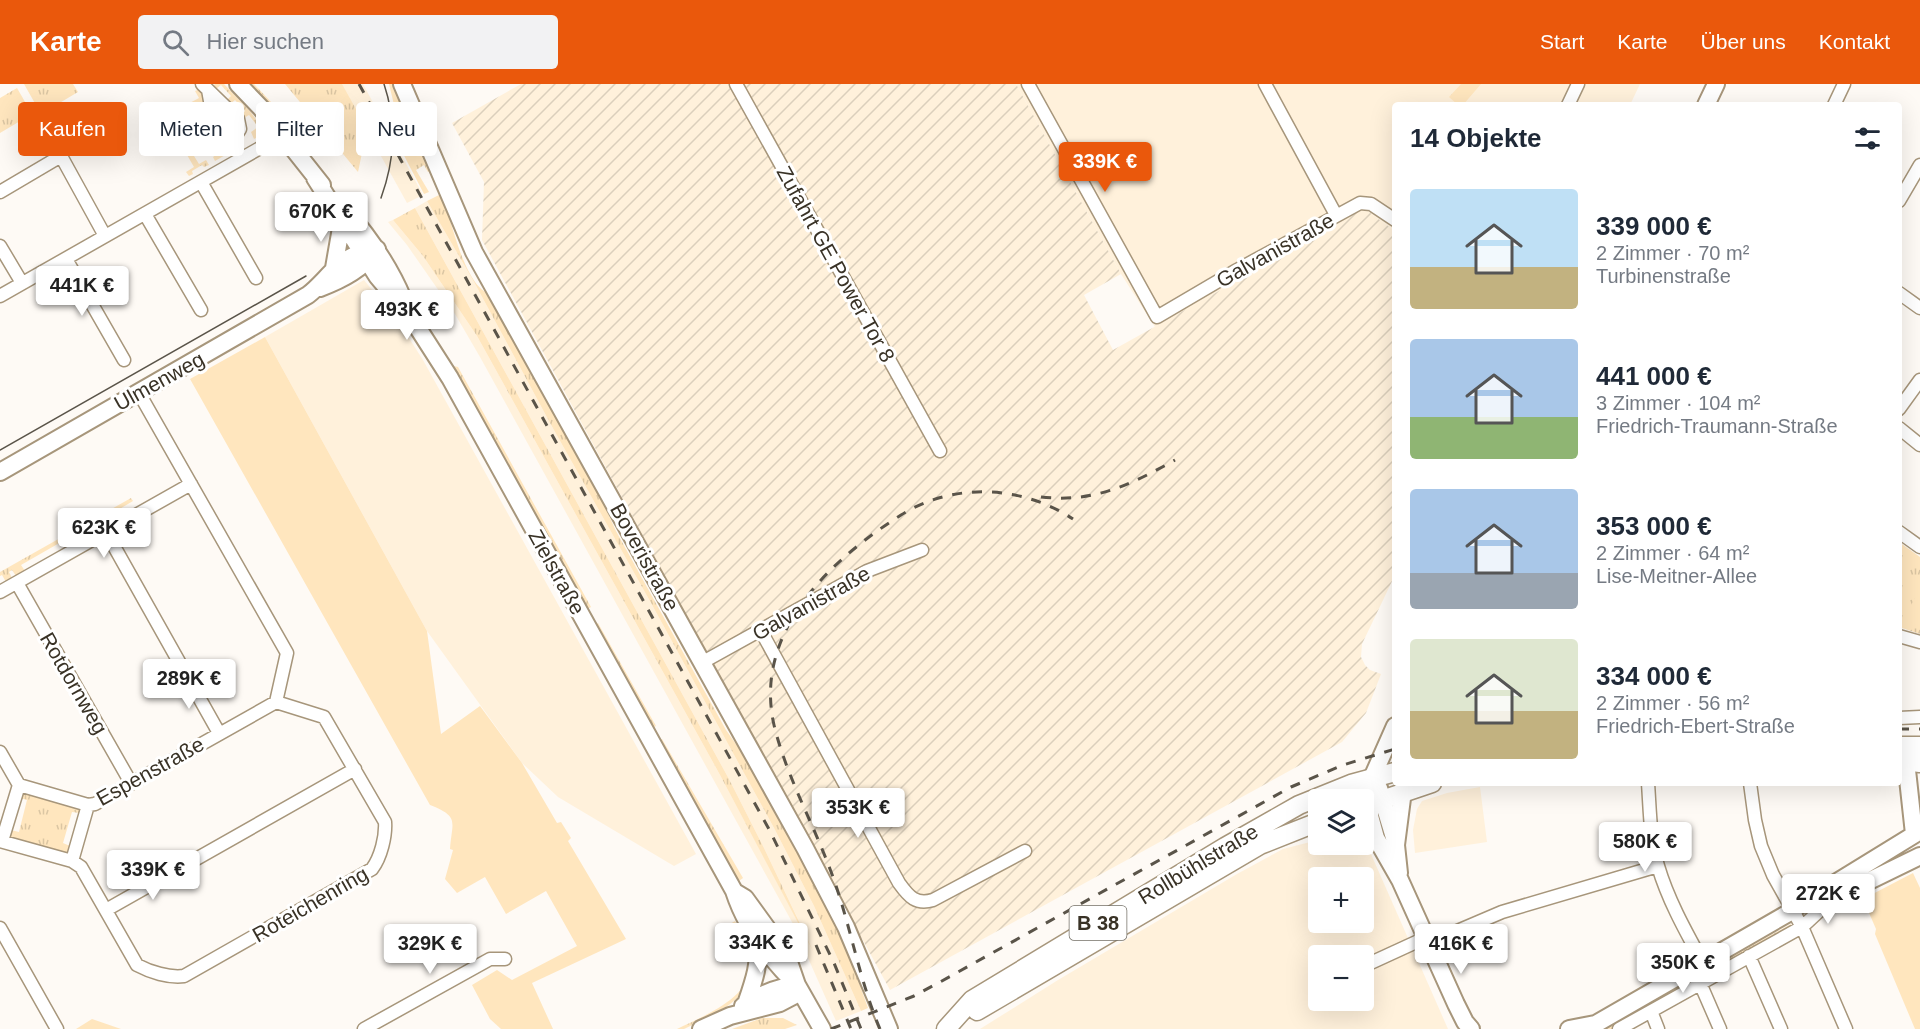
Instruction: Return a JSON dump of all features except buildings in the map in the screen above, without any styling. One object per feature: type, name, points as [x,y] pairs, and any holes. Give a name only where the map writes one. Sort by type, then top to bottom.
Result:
[{"type":"main road","points":[[238,84],[261,108],[315,178],[342,222],[369,254]]},
{"type":"main road","name":"Boveristraße","points":[[402,84],[471,247],[703,662],[842,919],[889,1029]]},
{"type":"main road","points":[[1707,102],[1716,84]]},
{"type":"main road","points":[[315,178],[344,207],[369,254]]},
{"type":"main road","points":[[334,268],[342,222]]},
{"type":"main road","name":"Ulmenweg","points":[[316,289],[334,268],[352,256],[369,254]]},
{"type":"main road","name":"Ulmenweg","points":[[0,472],[265,321],[316,289],[336,282],[369,254]]},
{"type":"main road","name":"Zielstraße","points":[[369,254],[377,276],[409,314],[450,378],[734,891],[740,910],[775,963],[799,988]]},
{"type":"main road","points":[[1374,799],[1385,774],[1392,740]]},
{"type":"main road","points":[[1792,911],[1917,832],[1905,757],[1920,746]]},
{"type":"main road","name":"Rollbühlstraße","points":[[946,1029],[972,1000],[981,994],[1225,847],[1299,805],[1351,784],[1385,774]]},
{"type":"main road","points":[[1374,802],[1404,788]]},
{"type":"main road","points":[[1396,845],[1404,788]]},
{"type":"main road","points":[[1374,805],[1387,819],[1396,845],[1400,880]]},
{"type":"main road","name":"Rollbühlstraße","points":[[952,1029],[966,1017],[1260,844],[1308,826]]},
{"type":"main road","points":[[1374,840],[1400,880],[1467,1027]]},
{"type":"main road","points":[[1569,1029],[1591,1027],[1699,956],[1792,911],[1834,898],[1920,856]]},
{"type":"main road","points":[[1875,857],[1875,868],[1882,874]]},
{"type":"main road","name":"Zielstraße","points":[[734,891],[745,898],[788,956],[799,988],[822,1029]]},
{"type":"main road","points":[[746,1004],[756,974],[759,952],[756,937]]},
{"type":"main road","points":[[730,1016],[746,1004],[783,986],[799,988]]},
{"type":"main road","points":[[701,1029],[730,1016],[780,1003],[799,988]]},
{"type":"street","name":"Zufahrt GE Power Tor 8","points":[[736,84],[938,448]]},
{"type":"street","name":"Galvanistraße","points":[[1028,84],[1156,317],[1360,203],[1371,204],[1392,218]]},
{"type":"street","points":[[1265,84],[1336,215]]},
{"type":"street","points":[[1569,102],[1578,84]]},
{"type":"street","points":[[1835,102],[1844,84]]},
{"type":"street","points":[[0,296],[256,150]]},
{"type":"street","points":[[0,192],[62,156],[105,236]]},
{"type":"street","points":[[1902,196],[1920,165]]},
{"type":"street","points":[[201,182],[256,279]]},
{"type":"street","points":[[145,213],[201,310]]},
{"type":"street","points":[[0,246],[22,283]]},
{"type":"street","points":[[66,259],[124,360]]},
{"type":"street","points":[[1902,295],[1920,308]]},
{"type":"street","points":[[1902,405],[1920,380]]},
{"type":"street","points":[[139,393],[287,653],[288,658],[276,702]]},
{"type":"street","points":[[1902,430],[1920,445]]},
{"type":"street","points":[[0,592],[191,484]]},
{"type":"street","points":[[106,532],[219,733]]},
{"type":"street","points":[[1902,534],[1920,547]]},
{"type":"street","name":"Galvanistraße","points":[[703,662],[867,571],[922,550]]},
{"type":"street","name":"Rotdornweg","points":[[17,583],[131,783]]},
{"type":"street","points":[[761,631],[899,883],[914,901],[933,900],[1024,850]]},
{"type":"street","points":[[1902,637],[1920,642]]},
{"type":"street","name":"Espenstraße","points":[[88,805],[95,804],[276,702]]},
{"type":"street","name":"Roteichenring","points":[[72,861],[81,867],[137,965],[144,969],[177,977],[184,976],[372,869],[376,864],[385,832],[385,822],[355,769],[324,717],[276,702]]},
{"type":"street","points":[[1902,718],[1920,717]]},
{"type":"street","points":[[0,752],[19,784],[88,805],[72,861],[1,841],[19,784]]},
{"type":"street","points":[[106,910],[355,769]]},
{"type":"street","points":[[1648,786],[1652,835],[1658,866],[1675,911],[1699,956]]},
{"type":"street","points":[[1750,786],[1761,846],[1773,875],[1802,927],[1846,1029]]},
{"type":"street","points":[[1374,962],[1502,912],[1658,866]]},
{"type":"street","points":[[1619,1029],[1802,927],[1834,898]]},
{"type":"street","points":[[0,928],[57,1029]]},
{"type":"street","points":[[1749,956],[1781,1029]]},
{"type":"street","points":[[364,1029],[490,958],[505,959]]},
{"type":"street","points":[[1700,983],[1720,1029]]},
{"type":"street","points":[[1651,1011],[1658,1029]]},
{"type":"shaded area","points":[[341,84],[363,84],[373,102],[356,102],[356,111]]},
{"type":"shaded area","points":[[521,84],[1016,84],[1121,274],[1084,295],[1113,350],[1244,277],[1362,207],[1392,229],[1392,581],[1362,644],[1361,657],[1365,665],[1370,670],[1381,674],[1366,713],[1342,742],[890,990],[482,240],[484,182],[452,123]]},
{"type":"shaded area","points":[[1016,84],[1640,84],[1631,102],[1392,102],[1392,229],[1362,207],[1155,327],[1121,274]]},
{"type":"shaded area","points":[[381,156],[402,156],[423,195],[407,203]]},
{"type":"shaded area","points":[[427,201],[474,282],[774,828],[814,906],[861,1011],[836,1021],[792,922],[480,357],[455,314],[407,245],[388,222],[393,220],[423,256],[477,336],[720,775],[807,938],[729,779],[415,208]]},
{"type":"shaded area","points":[[364,280],[400,324],[423,360],[696,854],[674,866],[558,797],[522,763],[427,631],[265,337]]},
{"type":"shaded area","points":[[1480,787],[1487,842],[1415,853],[1413,830],[1417,809],[1422,801],[1447,793]]},
{"type":"shaded area","points":[[1308,843],[1308,855],[1371,855],[1448,1029],[980,1029],[1058,980],[1283,849]]},
{"type":"green space","points":[[24,84],[73,84],[78,92],[61,102],[34,102]]},
{"type":"green space","points":[[224,84],[241,102],[235,100],[228,102],[227,100],[231,96],[221,85],[216,89],[213,86]]},
{"type":"green space","points":[[248,84],[254,84],[271,102],[263,102]]},
{"type":"green space","points":[[285,84],[342,84],[356,109],[356,156],[361,156],[358,172],[344,155],[344,102],[300,102]]},
{"type":"green space","points":[[389,84],[394,84],[401,102],[393,102]]},
{"type":"green space","points":[[1461,84],[1481,84],[1466,102],[1455,102],[1449,97]]},
{"type":"green space","points":[[17,88],[25,102],[18,102],[18,122],[0,133],[0,98]]},
{"type":"green space","points":[[200,89],[202,91],[204,102],[192,102],[199,98],[195,91]]},
{"type":"green space","points":[[244,105],[256,119],[256,124],[249,115],[244,118]]},
{"type":"green space","points":[[256,128],[256,138],[254,139],[251,132]]},
{"type":"green space","points":[[188,156],[194,156],[199,164],[206,160],[209,165],[204,167],[202,165],[192,171],[193,174],[189,176],[186,172],[194,167]]},
{"type":"green space","points":[[214,156],[224,156],[215,161]]},
{"type":"green space","points":[[404,156],[424,156],[430,171],[428,172],[424,165],[416,170],[429,192],[424,194]]},
{"type":"green space","points":[[441,194],[452,219],[450,220],[464,262],[470,273],[482,290],[490,294],[548,397],[574,449],[589,472],[616,531],[726,730],[753,768],[770,798],[767,800],[790,840],[793,839],[843,938],[868,1008],[861,1011],[814,906],[774,828],[474,282],[427,201]]},
{"type":"green space","points":[[415,208],[729,779],[814,953],[720,775],[477,336],[423,256],[393,220]]},
{"type":"green space","points":[[265,337],[427,631],[441,734],[480,706],[522,763],[557,823],[561,822],[571,838],[568,841],[626,939],[532,983],[553,1029],[501,1029],[490,1019],[472,985],[497,970],[512,980],[577,946],[546,891],[506,914],[485,877],[457,893],[445,879],[453,850],[450,849],[452,821],[450,817],[430,805],[190,379]]},
{"type":"green space","points":[[454,366],[458,367],[591,607],[586,610]]},
{"type":"green space","points":[[131,498],[133,501],[106,517],[109,523],[104,526],[101,520],[96,522],[99,529],[93,532],[89,526],[21,565],[25,571],[16,576],[12,570],[9,572],[12,578],[6,582],[2,575],[0,576],[0,572]]},
{"type":"green space","points":[[1902,544],[1920,557],[1920,634],[1902,628]]},
{"type":"green space","points":[[1920,588],[1920,627],[1907,620],[1907,613]]},
{"type":"green space","points":[[598,623],[656,726],[652,728],[594,626]]},
{"type":"green space","points":[[662,739],[743,878],[739,881],[658,740]]},
{"type":"green space","points":[[21,792],[81,807],[79,813],[72,812],[63,843],[70,846],[68,856],[8,840],[11,830],[19,832],[27,800],[20,798]]},
{"type":"green space","points":[[1913,873],[1920,888],[1920,1029],[1915,1029],[1875,934],[1876,929],[1863,899]]},
{"type":"green space","points":[[735,921],[747,942],[751,955],[752,970],[749,982],[742,993],[721,1011],[684,1029],[677,1029],[731,1000],[748,977],[750,963],[746,947],[730,924]]},
{"type":"green space","points":[[1791,924],[1794,931],[1612,1029],[1601,1029]]},
{"type":"green space","points":[[762,1018],[783,1018],[797,1025],[785,1029],[732,1029]]},
{"type":"green space","points":[[92,1019],[121,1029],[76,1029]]},
{"type":"tram line","points":[[381,198],[386,184],[393,141],[391,113],[384,84]]},
{"type":"tram line","points":[[0,450],[306,276]]},
{"type":"railway","points":[[359,84],[770,831],[834,963],[861,1029]]},
{"type":"railway","points":[[1041,497],[1095,495],[1127,484],[1175,460]]},
{"type":"railway","points":[[880,1029],[837,889],[779,744],[774,725],[771,691],[775,659],[786,630],[803,602],[824,577],[874,533],[921,504],[965,493],[1010,494],[1032,499],[1073,519]]},
{"type":"railway","points":[[1902,729],[1920,729]]},
{"type":"railway","points":[[831,1029],[914,996],[1291,787],[1343,765],[1392,750]]},
{"type":"railway","points":[[816,945],[851,1029]]}]
